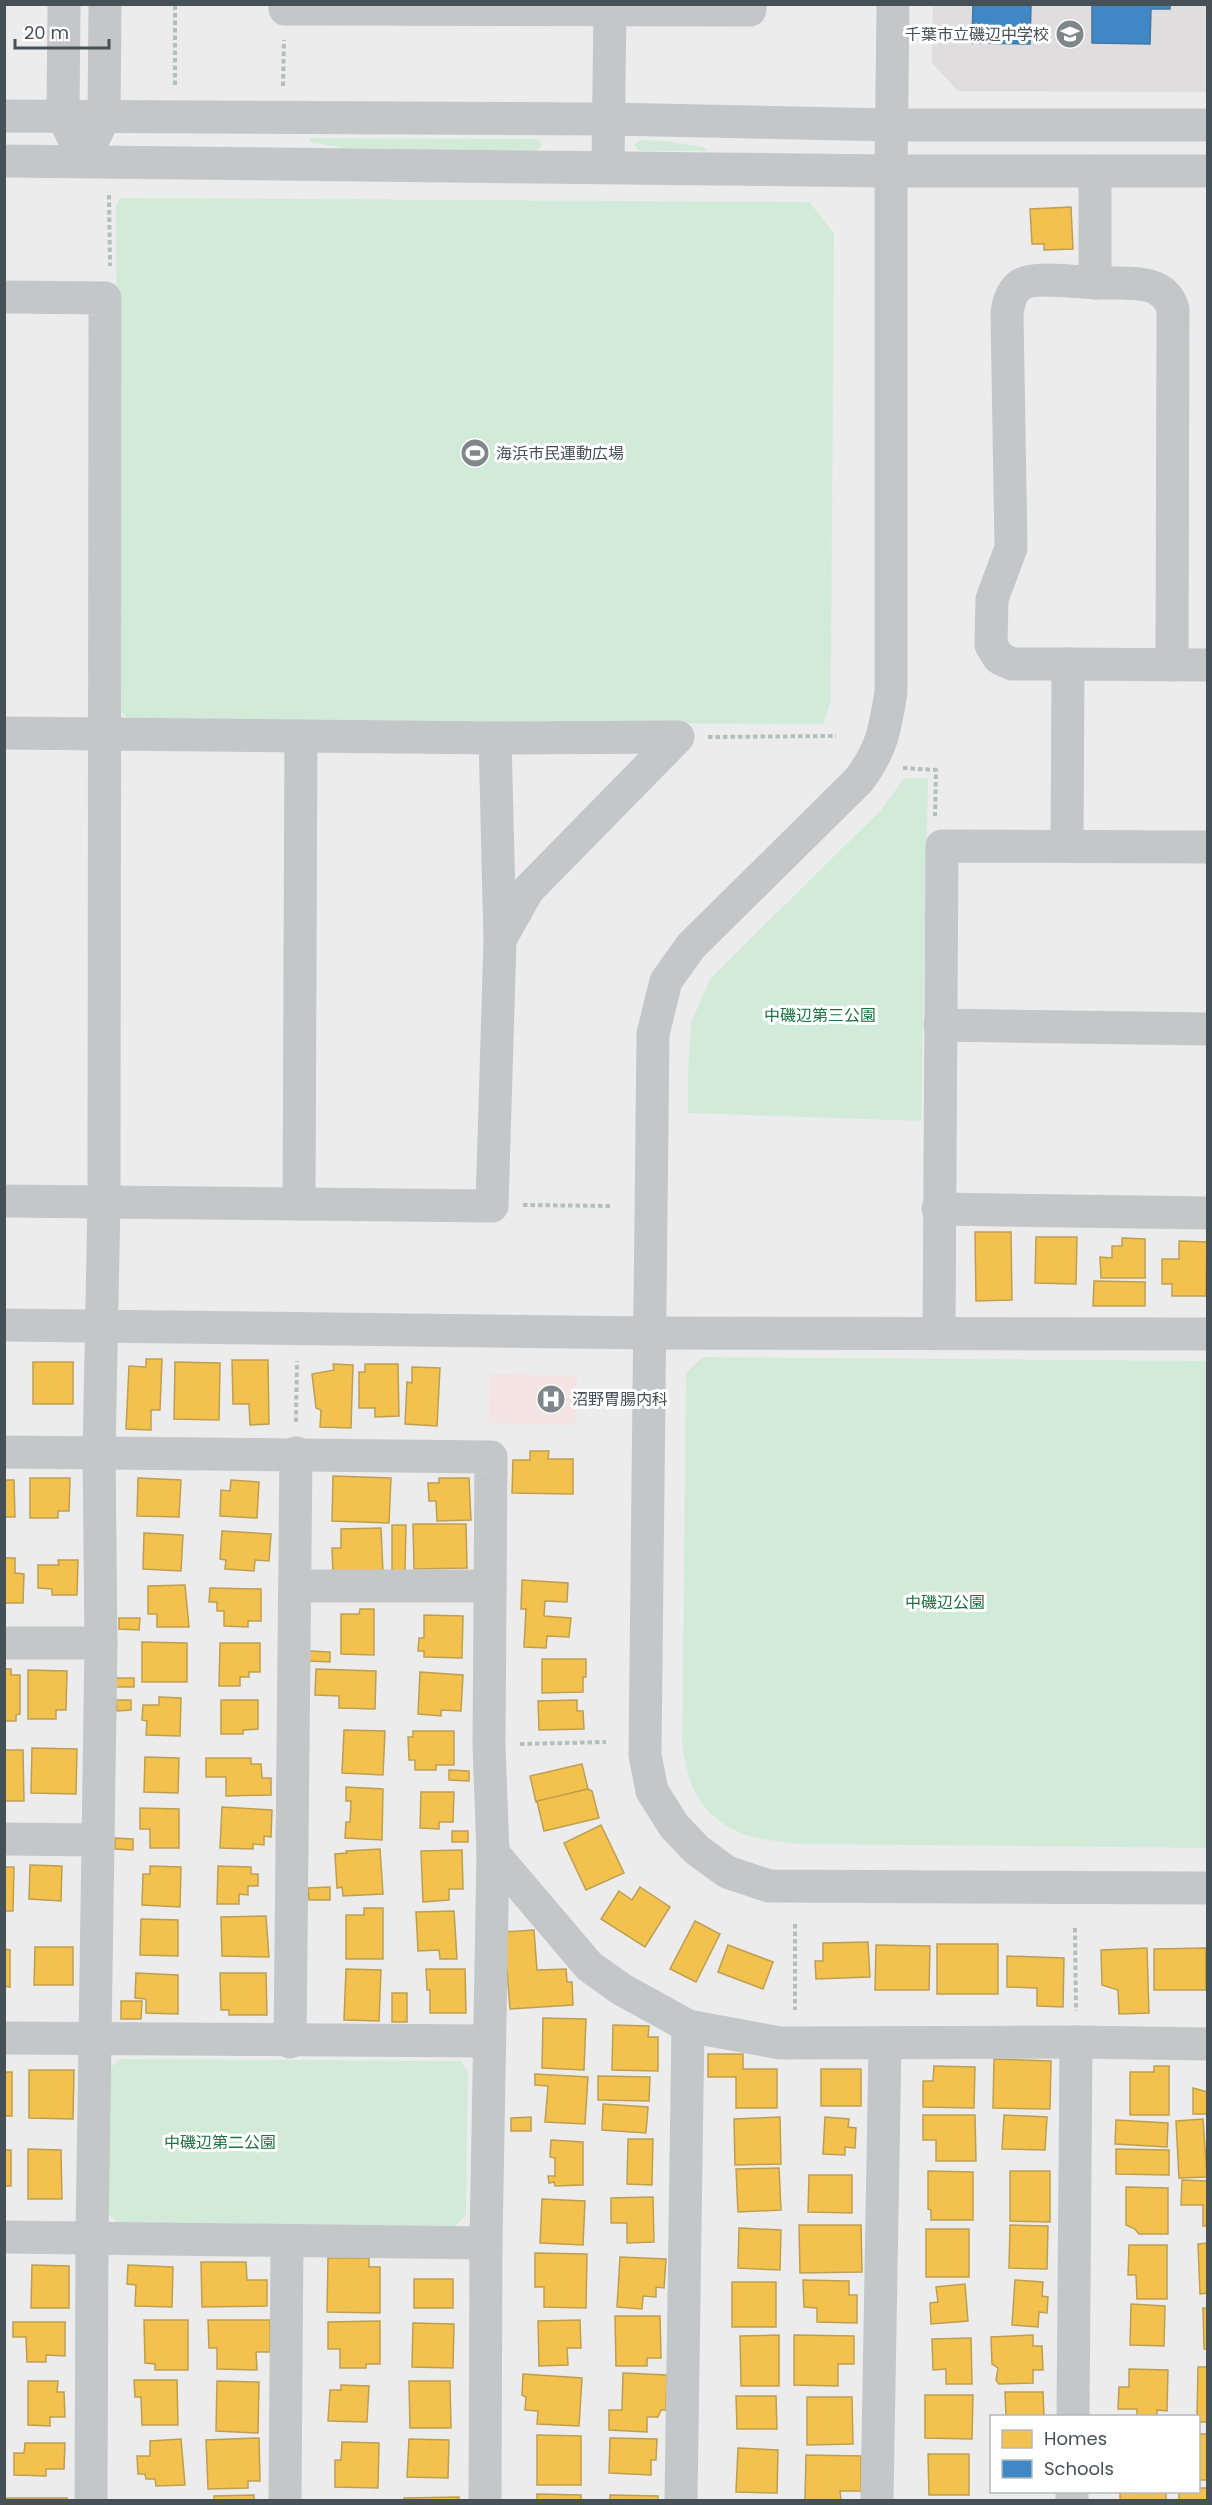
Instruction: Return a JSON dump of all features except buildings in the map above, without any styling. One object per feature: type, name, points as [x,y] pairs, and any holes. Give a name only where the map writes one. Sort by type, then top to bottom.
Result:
[{"type":"street","points":[[64,4],[63,117],[84,161]]},
{"type":"street","points":[[84,161],[104,117],[105,4]]},
{"type":"street","points":[[285,7],[610,7],[750,10],[750,4]]},
{"type":"street","points":[[893,4],[891,692],[884,735],[873,761],[859,780],[691,946],[666,981],[652,1034],[645,1755],[652,1791],[674,1826],[697,1850],[727,1872],[769,1886],[1208,1888]]},
{"type":"street","points":[[608,166],[610,7]]},
{"type":"street","points":[[4,116],[1208,125]]},
{"type":"street","points":[[4,161],[608,166],[891,171],[1208,171]]},
{"type":"street","points":[[1095,171],[1095,283]]},
{"type":"street","points":[[1172,665],[1173,309],[1170,299],[1161,289],[1150,285],[1034,280],[1020,285],[1009,300],[1007,314],[1011,548],[992,599],[991,645],[999,658],[1012,664],[1068,664],[1172,665],[1208,665]]},
{"type":"street","points":[[4,297],[105,298],[104,1202],[99,1453],[101,1643],[92,2238],[91,2500]]},
{"type":"street","points":[[1067,846],[1068,664]]},
{"type":"street","points":[[4,733],[495,738],[678,737]]},
{"type":"street","points":[[299,1203],[301,736]]},
{"type":"street","points":[[500,940],[528,890],[678,737]]},
{"type":"street","points":[[4,1201],[492,1206],[500,940],[495,738]]},
{"type":"street","points":[[939,1332],[942,846],[1208,847]]},
{"type":"street","points":[[940,1024],[1208,1029]]},
{"type":"street","points":[[938,1209],[1208,1213]]},
{"type":"street","points":[[4,1325],[650,1333],[1208,1334]]},
{"type":"street","points":[[4,1452],[491,1456],[489,1745],[493,1853],[486,2243],[485,2500]]},
{"type":"street","points":[[290,2042],[296,1453]]},
{"type":"street","points":[[295,1586],[490,1586]]},
{"type":"street","points":[[4,1643],[101,1643]]},
{"type":"street","points":[[4,1839],[98,1840]]},
{"type":"street","points":[[493,1853],[589,1966],[621,1989],[688,2026],[744,2038],[795,2043],[1208,2044]]},
{"type":"street","points":[[681,2500],[688,2026]]},
{"type":"street","points":[[4,2038],[489,2042]]},
{"type":"street","points":[[1073,2415],[1076,2042]]},
{"type":"street","points":[[877,2500],[885,2043]]},
{"type":"street","points":[[4,2237],[486,2243]]},
{"type":"street","points":[[285,2500],[287,2241]]},
{"type":"path","points":[[175,92],[176,4]]},
{"type":"path","points":[[283,93],[285,7]]},
{"type":"path","points":[[105,298],[110,277],[109,188]]},
{"type":"path","points":[[678,737],[836,736]]},
{"type":"path","points":[[899,768],[936,770],[934,828],[942,846]]},
{"type":"path","points":[[492,1206],[613,1206]]},
{"type":"path","points":[[296,1453],[297,1351]]},
{"type":"path","points":[[489,1745],[606,1742]]},
{"type":"path","points":[[795,1924],[795,2043]]},
{"type":"path","points":[[1075,1928],[1076,2042]]},
{"type":"shaded area","name":"千葉市立磯辺中学校","points":[[933,5],[1207,5],[1207,92],[958,91],[932,63]]},
{"type":"shaded area","points":[[490,1374],[577,1376],[576,1425],[489,1423]]},
{"type":"green space","points":[[311,138],[536,139],[540,140],[542,146],[535,151],[344,148],[310,142]]},
{"type":"green space","points":[[640,140],[668,141],[706,148],[706,151],[640,151],[634,145]]},
{"type":"green space","name":"海浜市民運動広場","points":[[121,198],[809,202],[834,233],[831,699],[824,724],[130,720],[118,709],[116,204]]},
{"type":"green space","name":"中磯辺第三公園","points":[[904,778],[928,778],[921,1121],[688,1113],[691,1023],[710,979],[881,810]]},
{"type":"green space","name":"中磯辺公園","points":[[703,1357],[1207,1361],[1207,1848],[805,1844],[754,1837],[726,1825],[713,1816],[692,1786],[682,1746],[686,1373]]},
{"type":"green space","name":"中磯辺第二公園","points":[[120,2059],[461,2061],[468,2072],[466,2215],[456,2226],[118,2223],[108,2214],[109,2069]]},
{"type":"place","name":"千葉市立磯辺中学校","points":[[1070,34]]},
{"type":"place","name":"海浜市民運動広場","points":[[475,453]]},
{"type":"place","name":"沼野胃腸内科","points":[[551,1399]]}]
